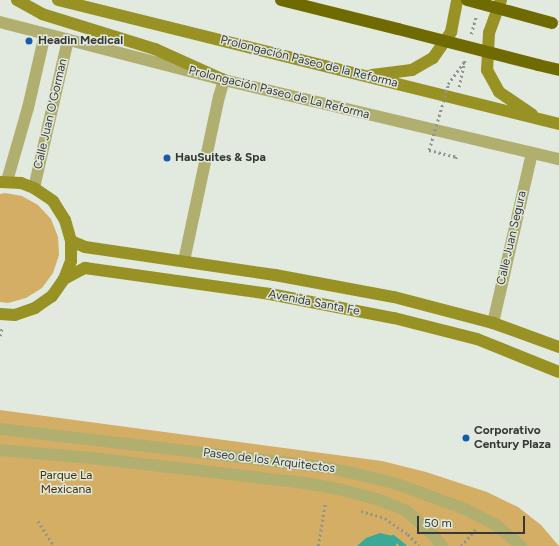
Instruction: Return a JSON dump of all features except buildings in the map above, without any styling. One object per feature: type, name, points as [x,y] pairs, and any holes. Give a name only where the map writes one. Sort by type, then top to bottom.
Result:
[{"type":"highway","points":[[281,0],[559,70]]},
{"type":"highway","points":[[467,0],[555,24]]},
{"type":"street","points":[[17,0],[42,14],[155,49],[224,80],[218,97],[184,261]]},
{"type":"street","name":"Prolongación Paseo de la Reforma","points":[[58,0],[559,124]]},
{"type":"street","points":[[363,76],[412,70],[433,58],[451,32],[457,0]]},
{"type":"street","points":[[501,0],[489,33],[487,70],[499,92],[539,119]]},
{"type":"street","name":"Prolongación Paseo de La Reforma","points":[[0,22],[224,80],[559,159]]},
{"type":"street","name":"Calle Juan O'Gorman","points":[[4,181],[28,108],[45,34]]},
{"type":"street","name":"Calle Juan O'Gorman","points":[[34,188],[68,40]]},
{"type":"street","name":"Calle Juan Segura","points":[[493,323],[532,153]]},
{"type":"street","points":[[0,314],[15,314],[34,308],[52,296],[64,279],[71,261],[71,241],[65,220],[52,201],[34,188],[21,183],[4,181]]},
{"type":"street","name":"Avenida Santa Fe","points":[[71,241],[85,247],[275,275],[394,297],[493,323],[559,347]]},
{"type":"street","name":"Avenida Santa Fe","points":[[64,279],[85,268],[278,296],[394,318],[477,339],[559,372]]},
{"type":"street","name":"Paseo de los Arquitectos","points":[[0,429],[324,467],[394,483],[444,501],[484,518],[512,537],[521,546]]},
{"type":"street","points":[[92,458],[94,439]]},
{"type":"street","name":"Paseo de los Arquitectos","points":[[0,450],[92,458],[305,483],[377,498],[407,511],[430,531],[442,546]]},
{"type":"path","points":[[470,39],[476,15]]},
{"type":"path","points":[[458,90],[466,54]]},
{"type":"path","points":[[457,158],[430,150],[448,85],[464,62]]},
{"type":"path","points":[[318,546],[325,504]]},
{"type":"path","points":[[361,511],[385,518],[408,534],[419,546]]},
{"type":"path","points":[[38,521],[54,546]]},
{"type":"path","points":[[461,546],[478,526]]},
{"type":"green space","points":[[5,193],[22,196],[38,205],[51,219],[58,237],[59,255],[53,273],[42,288],[26,298],[8,303],[0,302],[0,194]]},
{"type":"green space","name":"Parque La Mexicana","points":[[0,410],[382,461],[426,472],[487,492],[518,507],[541,525],[559,546],[0,546]]},
{"type":"water","points":[[380,533],[393,536],[392,540],[396,541],[396,546],[357,546],[366,538]]},
{"type":"waterway","points":[[393,537],[404,546]]},
{"type":"place","name":"Headin Medical","points":[[29,41]]},
{"type":"place","name":"HauSuites & Spa","points":[[167,158]]},
{"type":"place","name":"Corporativo Century Plaza","points":[[466,438]]}]
